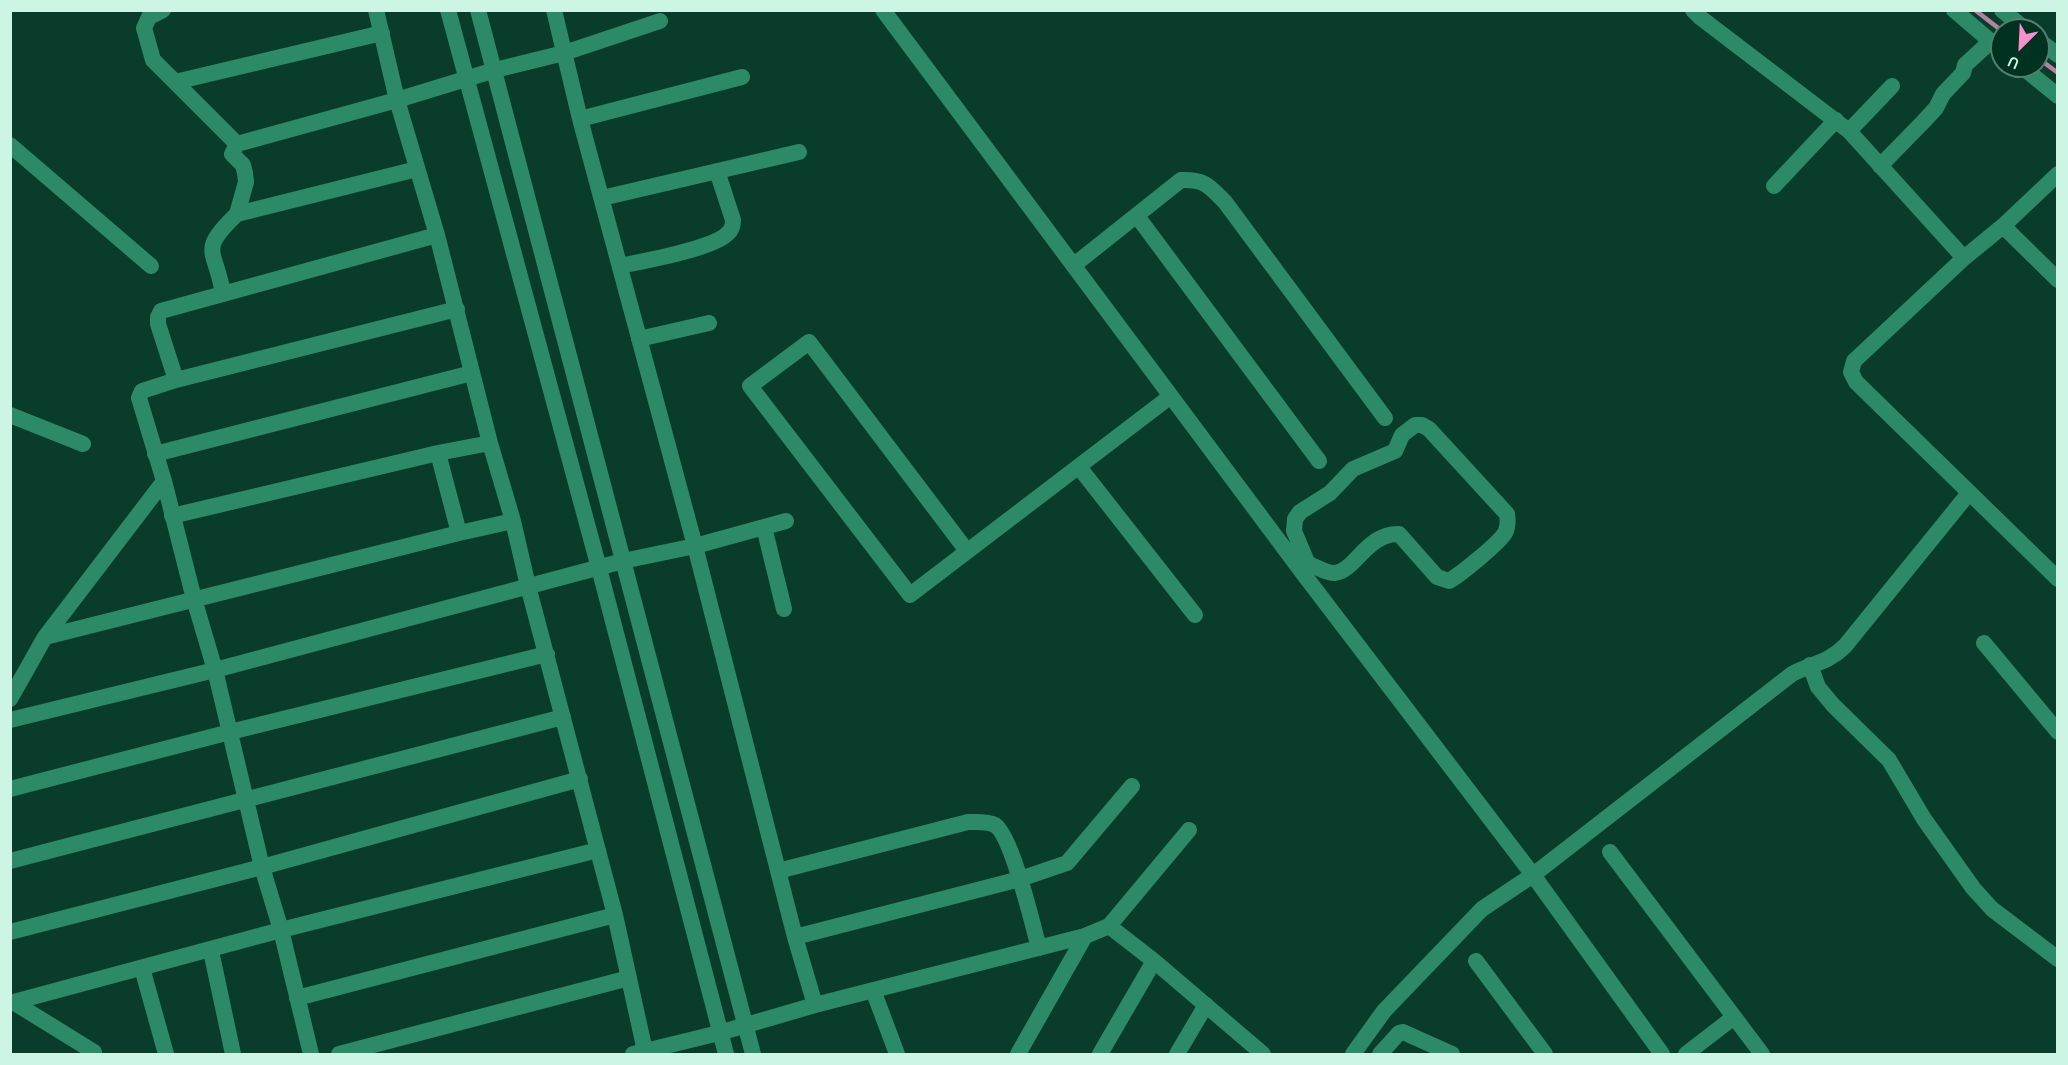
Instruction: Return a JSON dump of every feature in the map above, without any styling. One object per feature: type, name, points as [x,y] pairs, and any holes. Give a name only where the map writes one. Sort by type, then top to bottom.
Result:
[{"type":"street","points":[[163,10],[152,15],[144,27],[153,60],[237,144]]},
{"type":"street","points":[[376,10],[397,100],[457,309],[490,443],[513,521],[615,915],[629,978],[639,1053],[1085,936],[1109,926],[1189,830]]},
{"type":"street","points":[[448,10],[599,568],[726,1054]]},
{"type":"street","points":[[478,10],[753,1054]]},
{"type":"street","points":[[554,10],[580,119],[695,546],[795,937],[815,1005]]},
{"type":"street","points":[[883,10],[1172,396],[1305,568],[1533,875],[1662,1054]]},
{"type":"street","points":[[1693,10],[1843,125],[1964,258]]},
{"type":"street","points":[[1954,10],[1990,41]]},
{"type":"street","points":[[223,294],[212,255],[212,245],[219,232],[237,214],[246,182],[243,165],[232,154],[237,144],[467,80],[495,70],[564,53],[660,21]]},
{"type":"street","points":[[175,82],[382,33]]},
{"type":"street","points":[[1880,166],[1936,108],[1943,94],[1964,73],[1966,65],[1990,50]]},
{"type":"street","points":[[580,119],[742,77]]},
{"type":"street","points":[[2036,78],[2058,96]]},
{"type":"street","points":[[1774,186],[1843,125],[1892,86]]},
{"type":"street","points":[[10,145],[152,266]]},
{"type":"street","points":[[602,198],[799,152]]},
{"type":"street","points":[[237,214],[417,170]]},
{"type":"street","points":[[620,266],[704,245],[720,240],[728,233],[733,226],[733,220],[717,171]]},
{"type":"street","points":[[2058,174],[1854,361],[1851,372],[1856,382],[2058,579]]},
{"type":"street","points":[[1074,265],[1181,180],[1206,183],[1225,201],[1385,418]]},
{"type":"street","points":[[1137,216],[1319,461]]},
{"type":"street","points":[[2003,226],[2058,280]]},
{"type":"street","points":[[176,380],[158,324],[161,311],[437,235]]},
{"type":"street","points":[[311,1054],[281,930],[262,867],[215,670],[139,398],[141,391],[176,380],[457,309]]},
{"type":"street","points":[[639,339],[709,323]]},
{"type":"street","points":[[967,551],[809,342],[750,386],[910,595],[1172,396]]},
{"type":"street","points":[[155,454],[472,373]]},
{"type":"street","points":[[10,415],[83,444]]},
{"type":"street","points":[[1415,425],[1422,425],[1430,429],[1507,514],[1504,534],[1461,574],[1449,581],[1437,577],[1399,534],[1383,537],[1373,543],[1341,572],[1332,574],[1305,568],[1294,531],[1295,519],[1300,512],[1330,493],[1353,469],[1395,451],[1402,435],[1415,425]]},
{"type":"street","points":[[172,516],[438,453],[490,443]]},
{"type":"street","points":[[438,453],[459,532]]},
{"type":"street","points":[[1079,467],[1195,615]]},
{"type":"street","points":[[10,699],[45,637],[164,481]]},
{"type":"street","points":[[1353,1054],[1384,1011],[1482,909],[1533,875],[1792,674],[1810,665],[1833,658],[1969,494]]},
{"type":"street","points":[[45,637],[459,532],[513,521]]},
{"type":"street","points":[[10,720],[215,670],[623,561],[695,546],[786,521]]},
{"type":"street","points":[[764,527],[784,609]]},
{"type":"street","points":[[1984,643],[2058,732]]},
{"type":"street","points":[[10,789],[547,654]]},
{"type":"street","points":[[1810,665],[1818,687],[1889,760],[1924,819],[1973,888],[1992,909],[2058,959]]},
{"type":"street","points":[[10,861],[563,717]]},
{"type":"street","points":[[10,933],[262,867],[580,779]]},
{"type":"street","points":[[795,937],[1020,879],[1067,863],[1132,786]]},
{"type":"street","points":[[778,871],[968,822],[991,823],[1000,829],[1020,879],[1039,948]]},
{"type":"street","points":[[12,1002],[211,951],[281,930],[598,850]]},
{"type":"street","points":[[1610,852],[1762,1054]]},
{"type":"street","points":[[297,998],[615,915]]},
{"type":"street","points":[[1109,926],[1206,1005],[1259,1053]]},
{"type":"street","points":[[1018,1054],[1085,936]]},
{"type":"street","points":[[211,951],[234,1054]]},
{"type":"street","points":[[1100,1054],[1154,961]]},
{"type":"street","points":[[1476,961],[1545,1054]]},
{"type":"street","points":[[142,968],[166,1054]]},
{"type":"street","points":[[339,1054],[629,978]]},
{"type":"street","points":[[873,990],[897,1054]]},
{"type":"street","points":[[12,1002],[94,1052]]},
{"type":"street","points":[[1177,1054],[1206,1005]]},
{"type":"street","points":[[1686,1054],[1734,1017]]},
{"type":"street","points":[[1380,1054],[1399,1033],[1403,1032],[1452,1054]]},
{"type":"waterway","points":[[1975,10],[1990,22]]},
{"type":"waterway","points":[[2050,67],[2058,73]]}]
